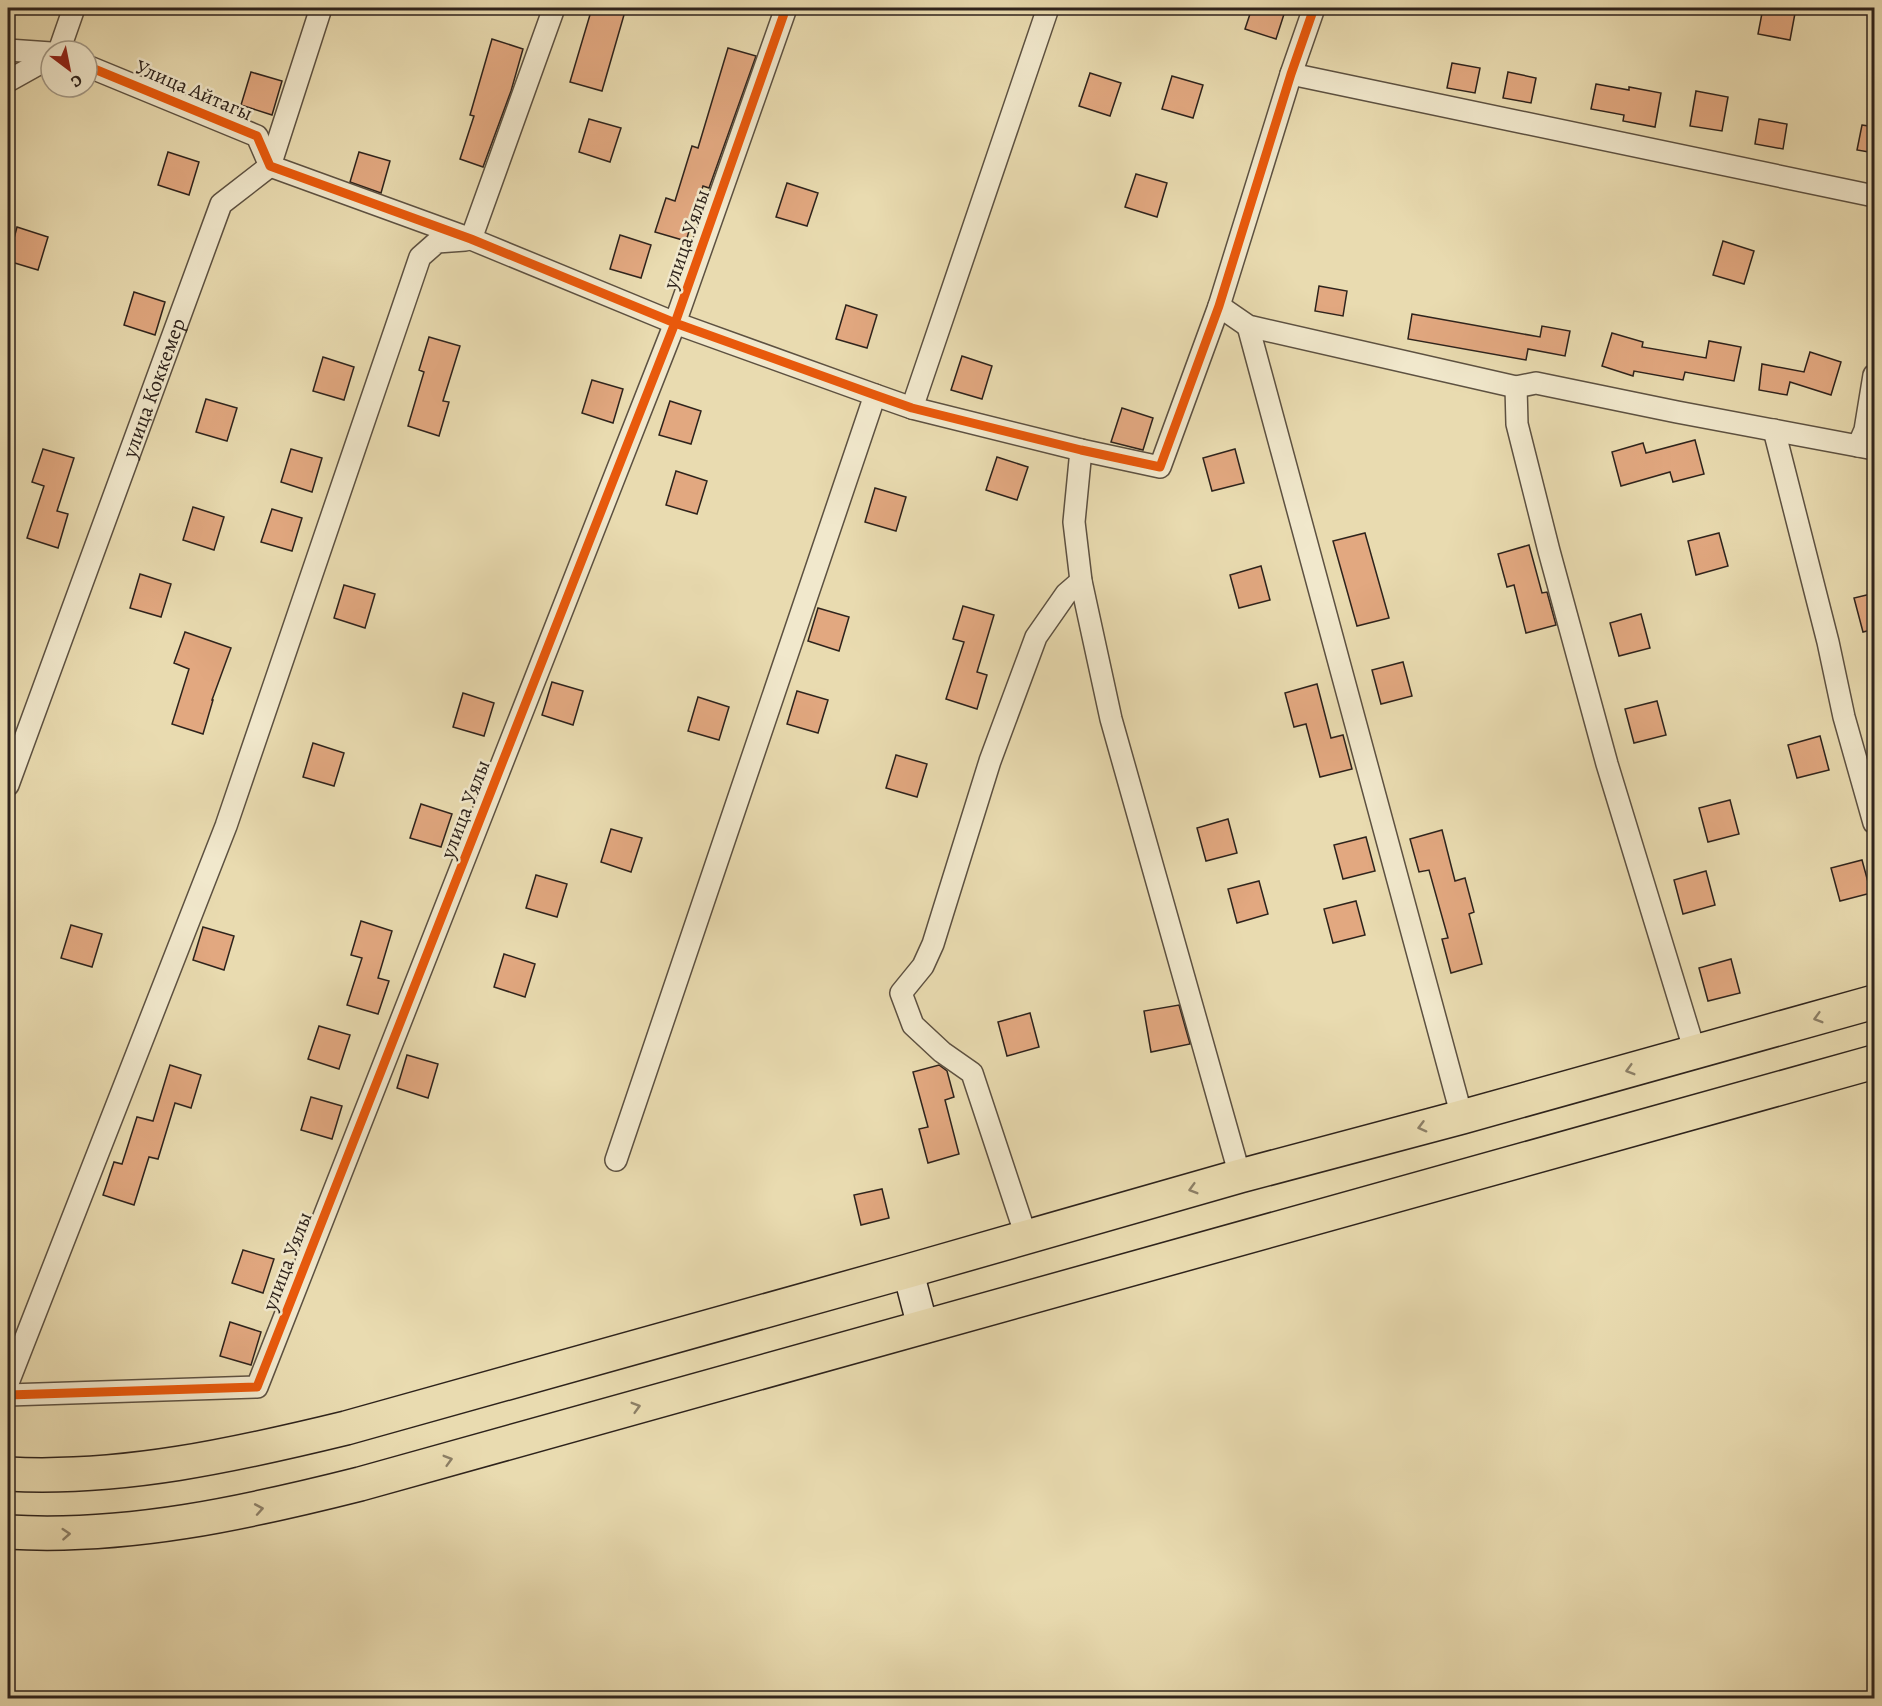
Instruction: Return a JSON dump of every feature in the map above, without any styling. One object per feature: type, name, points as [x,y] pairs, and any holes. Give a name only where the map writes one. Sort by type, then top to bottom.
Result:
[{"type":"main road","points":[[8,1474],[51,1476],[140,1470],[254,1451],[357,1425],[1240,1176],[1875,1002]]},
{"type":"main road","points":[[8,1532],[51,1535],[147,1527],[266,1508],[923,1328],[1875,1062]]},
{"type":"main road","points":[[908,1271],[923,1328]]},
{"type":"street","points":[[63,39],[74,8]]},
{"type":"street","points":[[321,8],[270,166],[471,239],[675,324],[912,408],[1080,450],[1160,467],[1219,306],[1291,74],[1314,8]]},
{"type":"street","points":[[471,239],[554,8]]},
{"type":"street","name":"улица Уялы","points":[[8,1395],[257,1387],[675,324],[786,8]]},
{"type":"street","points":[[912,408],[1048,8]]},
{"type":"street","points":[[8,51],[39,54]]},
{"type":"street","points":[[8,81],[39,62]]},
{"type":"street","name":"Улица Айтагы","points":[[99,71],[256,136],[270,166]]},
{"type":"street","points":[[1291,74],[1875,196]]},
{"type":"street","name":"улица Коккемер","points":[[8,785],[221,204],[270,166]]},
{"type":"street","points":[[8,1383],[226,826],[420,257],[437,242],[471,239]]},
{"type":"street","points":[[1219,306],[1248,326],[1516,387],[1536,383],[1867,448],[1865,430],[1875,375]]},
{"type":"street","points":[[1248,326],[1462,1117]]},
{"type":"street","points":[[1516,387],[1517,424],[1607,764],[1695,1052]]},
{"type":"street","points":[[616,1160],[875,395]]},
{"type":"street","points":[[1774,430],[1828,642],[1844,717],[1875,823]]},
{"type":"street","points":[[1080,450],[1074,522],[1081,581],[1111,719],[1240,1176]]},
{"type":"street","points":[[1026,1236],[972,1073],[942,1052],[913,1025],[901,993],[923,966],[933,944],[990,760],[1036,637],[1066,594],[1081,581]]},
{"type":"building","points":[[592,8],[626,8],[602,91],[570,82]]},
{"type":"building","points":[[1252,8],[1286,8],[1276,39],[1245,29]]},
{"type":"building","points":[[1763,8],[1796,8],[1790,40],[1758,34]]},
{"type":"building","points":[[492,39],[523,49],[511,91],[483,167],[460,159],[474,116],[470,115]]},
{"type":"building","points":[[728,48],[756,56],[709,188],[703,186],[686,241],[655,232],[666,198],[675,201],[692,146],[698,148]]},
{"type":"building","points":[[1452,63],[1480,68],[1475,93],[1447,88]]},
{"type":"building","points":[[251,72],[282,81],[272,115],[241,105]]},
{"type":"building","points":[[1508,72],[1536,78],[1531,103],[1503,98]]},
{"type":"building","points":[[1090,73],[1121,83],[1110,116],[1079,106]]},
{"type":"building","points":[[1172,76],[1203,85],[1193,118],[1162,109]]},
{"type":"building","points":[[1596,84],[1661,93],[1655,127],[1623,121],[1624,115],[1591,109]]},
{"type":"building","points":[[1696,91],[1728,97],[1722,131],[1690,126]]},
{"type":"building","points":[[589,119],[621,128],[610,162],[579,152]]},
{"type":"building","points":[[1759,119],[1787,124],[1783,149],[1755,144]]},
{"type":"building","points":[[1862,125],[1875,127],[1875,153],[1857,150]]},
{"type":"building","points":[[168,152],[199,162],[189,195],[158,185]]},
{"type":"building","points":[[359,152],[390,161],[381,193],[350,182]]},
{"type":"building","points":[[1136,174],[1167,183],[1157,217],[1125,207]]},
{"type":"building","points":[[787,183],[818,193],[807,226],[776,217]]},
{"type":"building","points":[[17,227],[48,237],[38,270],[8,261]]},
{"type":"building","points":[[620,235],[651,245],[641,278],[610,269]]},
{"type":"building","points":[[1723,241],[1754,251],[1744,284],[1713,275]]},
{"type":"building","points":[[1319,286],[1347,291],[1343,316],[1315,311]]},
{"type":"building","points":[[134,292],[165,302],[155,335],[124,325]]},
{"type":"building","points":[[846,305],[877,315],[867,348],[836,339]]},
{"type":"building","points":[[1412,314],[1540,337],[1542,326],[1570,331],[1565,356],[1528,349],[1526,360],[1408,339]]},
{"type":"building","points":[[1612,333],[1643,342],[1642,347],[1706,358],[1709,341],[1741,347],[1734,381],[1685,372],[1683,380],[1634,371],[1633,376],[1602,366]]},
{"type":"building","points":[[429,337],[460,346],[443,401],[449,402],[439,436],[408,426],[424,372],[419,370]]},
{"type":"building","points":[[1810,352],[1841,362],[1831,395],[1790,382],[1787,395],[1759,390],[1762,364],[1804,372]]},
{"type":"building","points":[[962,356],[992,366],[982,399],[951,390]]},
{"type":"building","points":[[323,357],[354,367],[344,400],[313,391]]},
{"type":"building","points":[[592,380],[623,389],[613,423],[582,413]]},
{"type":"building","points":[[206,399],[237,408],[227,441],[196,432]]},
{"type":"building","points":[[670,401],[701,411],[691,444],[659,435]]},
{"type":"building","points":[[1122,408],[1153,418],[1143,450],[1111,442]]},
{"type":"building","points":[[1695,440],[1704,474],[1673,482],[1670,472],[1621,486],[1612,452],[1643,443],[1646,453]]},
{"type":"building","points":[[43,449],[74,458],[57,511],[68,514],[58,548],[27,538],[44,486],[32,482]]},
{"type":"building","points":[[291,449],[322,458],[312,492],[281,482]]},
{"type":"building","points":[[1235,449],[1244,483],[1212,491],[1203,458]]},
{"type":"building","points":[[997,457],[1028,467],[1017,500],[986,490]]},
{"type":"building","points":[[676,471],[707,481],[697,514],[666,505]]},
{"type":"building","points":[[875,488],[906,497],[896,531],[865,522]]},
{"type":"building","points":[[193,507],[224,517],[214,550],[183,540]]},
{"type":"building","points":[[272,509],[302,518],[292,551],[261,542]]},
{"type":"building","points":[[1365,533],[1389,618],[1357,626],[1333,541]]},
{"type":"building","points":[[1719,533],[1728,566],[1696,575],[1688,541]]},
{"type":"building","points":[[1529,545],[1542,593],[1547,592],[1556,625],[1526,633],[1514,585],[1507,587],[1498,554]]},
{"type":"building","points":[[1261,566],[1270,600],[1239,608],[1230,575]]},
{"type":"building","points":[[140,574],[171,584],[161,617],[130,608]]},
{"type":"building","points":[[344,585],[375,594],[365,628],[334,618]]},
{"type":"building","points":[[1875,593],[1875,629],[1863,632],[1854,598]]},
{"type":"building","points":[[963,606],[994,615],[977,672],[987,675],[977,709],[946,699],[964,642],[953,639]]},
{"type":"building","points":[[818,608],[849,617],[839,651],[808,641]]},
{"type":"building","points":[[1641,614],[1650,648],[1619,656],[1610,623]]},
{"type":"building","points":[[185,632],[231,648],[212,700],[203,734],[172,724],[189,669],[174,663]]},
{"type":"building","points":[[1403,662],[1412,696],[1381,704],[1372,670]]},
{"type":"building","points":[[552,682],[583,691],[573,725],[542,715]]},
{"type":"building","points":[[1317,684],[1331,738],[1343,735],[1352,769],[1320,777],[1306,724],[1294,727],[1285,693]]},
{"type":"building","points":[[797,691],[828,700],[818,733],[787,724]]},
{"type":"building","points":[[463,693],[494,703],[484,736],[453,727]]},
{"type":"building","points":[[698,697],[729,707],[719,740],[688,731]]},
{"type":"building","points":[[1657,701],[1666,735],[1634,743],[1625,709]]},
{"type":"building","points":[[1820,736],[1829,770],[1797,778],[1788,745]]},
{"type":"building","points":[[313,743],[344,753],[334,786],[303,777]]},
{"type":"building","points":[[896,755],[927,764],[917,797],[886,788]]},
{"type":"building","points":[[1730,800],[1739,834],[1708,842],[1699,808]]},
{"type":"building","points":[[421,804],[452,814],[441,847],[410,838]]},
{"type":"building","points":[[1228,819],[1237,853],[1206,861],[1197,828]]},
{"type":"building","points":[[611,829],[642,838],[631,872],[601,862]]},
{"type":"building","points":[[1442,830],[1455,881],[1465,878],[1474,912],[1469,914],[1482,964],[1451,973],[1442,939],[1448,938],[1429,870],[1419,872],[1410,839]]},
{"type":"building","points":[[1366,837],[1375,871],[1343,879],[1334,845]]},
{"type":"building","points":[[1862,860],[1871,893],[1840,901],[1831,868]]},
{"type":"building","points":[[1706,871],[1715,905],[1683,914],[1674,880]]},
{"type":"building","points":[[536,875],[567,884],[557,917],[526,908]]},
{"type":"building","points":[[1259,881],[1268,914],[1237,923],[1228,889]]},
{"type":"building","points":[[1356,901],[1365,935],[1333,943],[1324,909]]},
{"type":"building","points":[[361,921],[392,931],[378,978],[389,981],[378,1014],[347,1005],[362,958],[351,955]]},
{"type":"building","points":[[71,925],[102,934],[92,967],[61,958]]},
{"type":"building","points":[[203,927],[234,936],[224,970],[193,960]]},
{"type":"building","points":[[504,954],[535,964],[525,997],[494,987]]},
{"type":"building","points":[[1731,959],[1740,993],[1708,1001],[1699,968]]},
{"type":"building","points":[[1179,1005],[1190,1044],[1151,1052],[1144,1011]]},
{"type":"building","points":[[1030,1013],[1039,1047],[1007,1056],[998,1022]]},
{"type":"building","points":[[319,1026],[350,1035],[339,1069],[308,1059]]},
{"type":"building","points":[[407,1055],[438,1064],[428,1098],[397,1088]]},
{"type":"building","points":[[170,1065],[201,1075],[191,1108],[175,1103],[158,1159],[149,1157],[134,1205],[103,1195],[114,1162],[122,1164],[137,1117],[153,1121]]},
{"type":"building","points":[[939,1065],[947,1071],[954,1097],[945,1100],[959,1154],[928,1163],[919,1129],[928,1127],[913,1072]]},
{"type":"building","points":[[311,1097],[342,1106],[332,1139],[301,1130]]},
{"type":"building","points":[[882,1189],[889,1218],[861,1225],[854,1195]]},
{"type":"building","points":[[243,1250],[274,1259],[263,1293],[232,1283]]},
{"type":"building","points":[[230,1322],[261,1332],[251,1365],[220,1356]]},
{"type":"cycle path","points":[[8,1395],[257,1387],[675,323],[786,8]]},
{"type":"cycle path","points":[[99,71],[257,136],[270,166],[471,239],[675,323],[912,408],[1160,467],[1219,306],[1291,74],[1314,8]]}]
